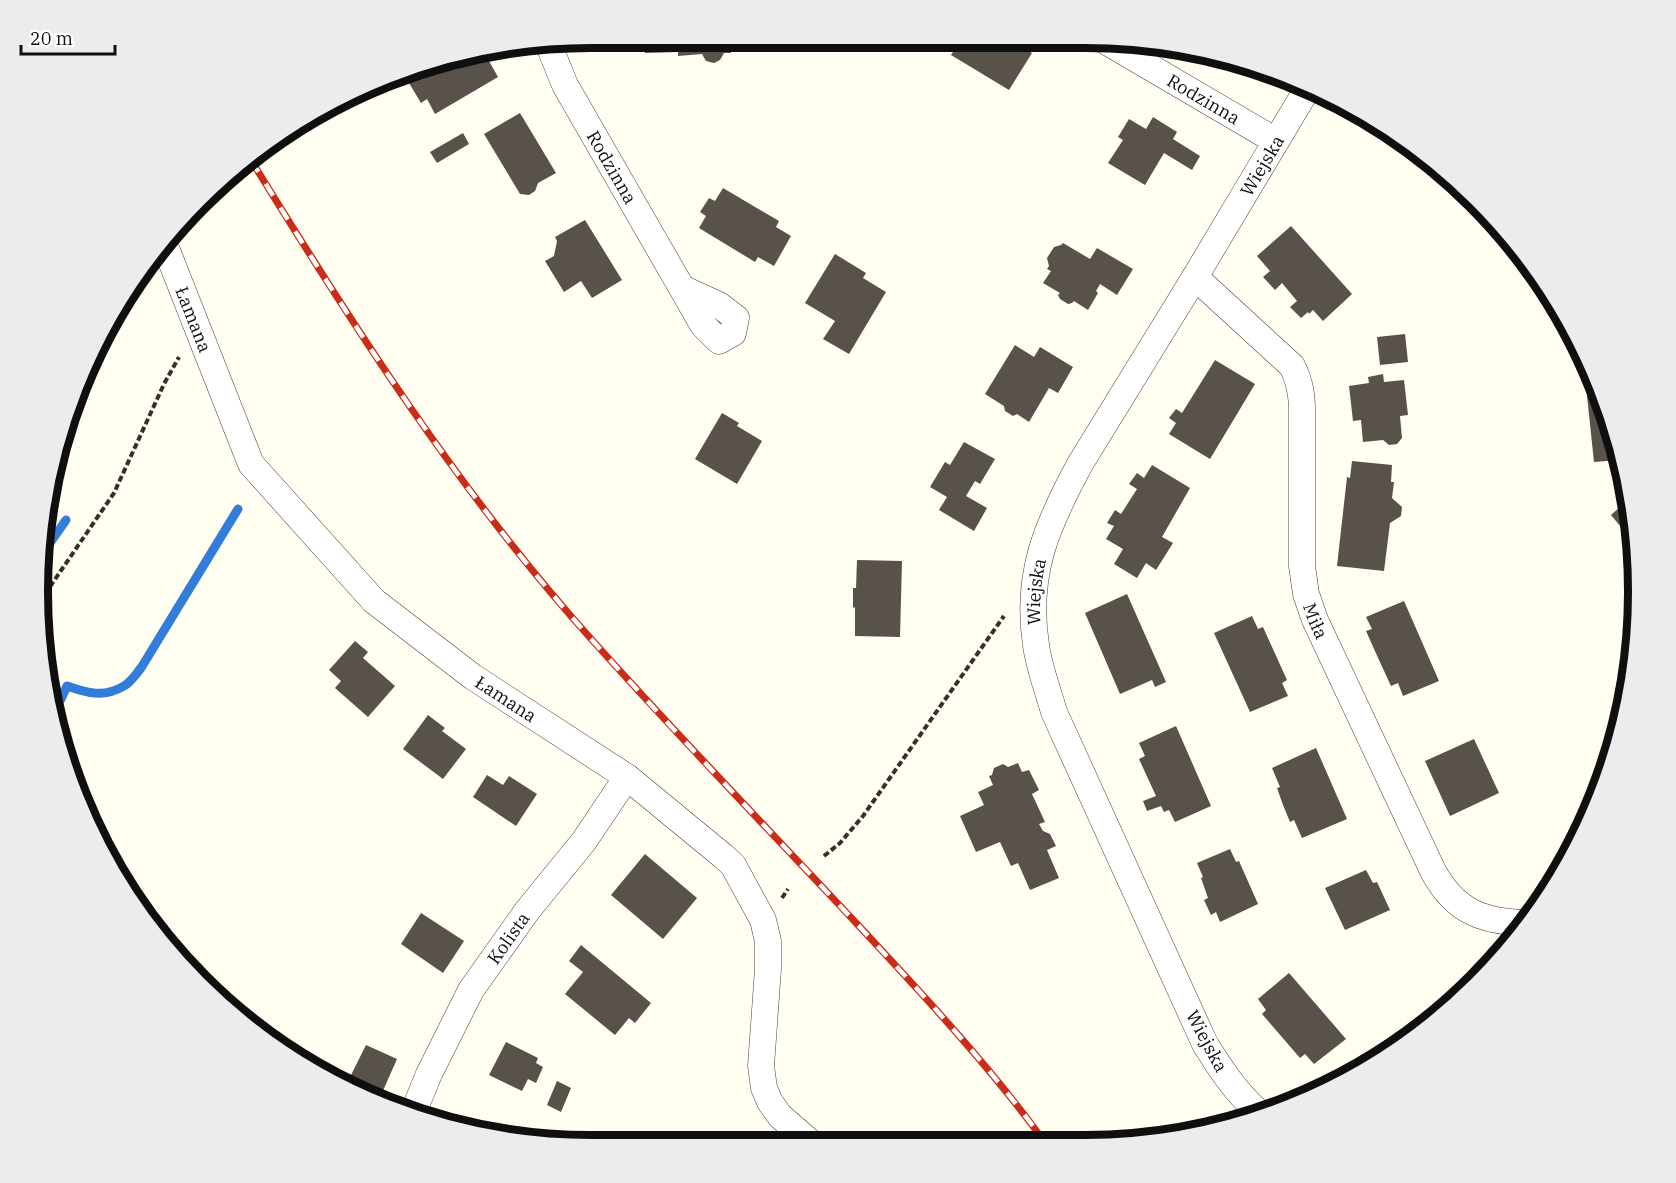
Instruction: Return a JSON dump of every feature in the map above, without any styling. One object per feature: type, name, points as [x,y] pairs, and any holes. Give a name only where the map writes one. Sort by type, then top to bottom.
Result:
[{"type":"street","name":"Rodzinna","points":[[1119,49],[1276,141]]},
{"type":"street","name":"Rodzinna","points":[[551,50],[565,85],[682,288]]},
{"type":"street","name":"Wiejska","points":[[1253,1108],[1239,1094],[1205,1044],[1054,712],[1036,646],[1034,597],[1040,552],[1052,519],[1080,464],[1304,94]]},
{"type":"street","name":"Łamana","points":[[168,252],[251,464],[374,600],[473,677],[627,777],[733,865],[763,920],[768,941],[761,1066],[764,1088],[780,1116],[802,1135]]},
{"type":"street","name":"Miła","points":[[1195,277],[1292,366],[1298,378],[1302,405],[1302,566],[1306,594],[1315,620],[1433,871],[1441,886],[1465,909],[1480,917],[1516,922]]},
{"type":"street","name":"Kolista","points":[[416,1106],[429,1074],[471,990],[527,911],[584,841],[627,777]]},
{"type":"path","points":[[48,590],[114,493],[164,384],[196,324]]},
{"type":"path","points":[[824,856],[840,843],[863,816],[1017,597],[1034,597]]},
{"type":"building","points":[[645,48],[731,48],[731,53],[724,53],[720,60],[714,63],[706,61],[702,54],[678,56],[678,52],[645,53]]},
{"type":"building","points":[[804,48],[822,48],[820,51],[807,52]]},
{"type":"building","points":[[956,48],[1023,48],[1032,53],[1009,90],[951,55]]},
{"type":"building","points":[[487,58],[498,77],[435,114],[427,99],[421,103],[407,80]]},
{"type":"building","points":[[520,113],[556,173],[538,183],[535,191],[529,195],[520,194],[484,134]]},
{"type":"building","points":[[1153,117],[1177,132],[1173,139],[1200,156],[1192,170],[1164,153],[1145,185],[1108,163],[1123,140],[1118,137],[1129,119],[1146,129]]},
{"type":"building","points":[[463,133],[469,144],[437,163],[430,152]]},
{"type":"building","points":[[723,188],[779,221],[776,227],[791,236],[774,266],[758,257],[755,262],[699,228],[706,216],[700,212],[709,198],[715,201]]},
{"type":"building","points":[[585,220],[622,280],[592,298],[581,281],[564,292],[545,261],[554,256],[557,241],[555,237]]},
{"type":"building","points":[[1291,226],[1352,294],[1323,321],[1313,310],[1301,318],[1290,307],[1297,301],[1282,283],[1275,290],[1263,277],[1270,271],[1257,256]]},
{"type":"building","points":[[1063,243],[1090,259],[1097,248],[1133,269],[1117,295],[1100,284],[1096,291],[1098,293],[1088,310],[1074,301],[1068,304],[1060,299],[1058,295],[1060,293],[1043,283],[1051,271],[1047,269],[1049,266],[1047,258],[1054,247]]},
{"type":"building","points":[[835,254],[866,273],[863,278],[886,292],[849,354],[823,339],[835,321],[805,303]]},
{"type":"building","points":[[1405,334],[1408,362],[1380,365],[1377,337]]},
{"type":"building","points":[[1015,345],[1034,357],[1040,347],[1073,367],[1058,393],[1049,388],[1029,422],[1017,414],[1013,416],[1005,411],[1004,406],[985,394]]},
{"type":"building","points":[[1215,360],[1255,384],[1210,459],[1169,434],[1176,423],[1169,418],[1176,409],[1182,413]]},
{"type":"building","points":[[1383,374],[1384,382],[1404,380],[1408,415],[1400,416],[1402,438],[1397,444],[1389,445],[1383,440],[1363,442],[1361,420],[1353,421],[1349,386],[1369,383],[1368,377]]},
{"type":"building","points":[[1585,380],[1612,461],[1594,462]]},
{"type":"building","points":[[722,413],[739,423],[737,426],[762,441],[737,484],[695,459]]},
{"type":"building","points":[[964,442],[995,459],[980,484],[975,481],[966,496],[987,508],[974,531],[939,510],[947,497],[930,487],[945,462],[950,465]]},
{"type":"building","points":[[1352,461],[1392,465],[1391,482],[1394,482],[1392,498],[1402,507],[1401,516],[1390,523],[1384,571],[1337,566],[1347,477],[1350,478]]},
{"type":"building","points":[[1152,465],[1190,488],[1162,537],[1173,543],[1156,570],[1146,563],[1137,578],[1114,564],[1123,549],[1106,539],[1114,526],[1107,523],[1115,510],[1121,514],[1137,489],[1129,484],[1137,473],[1144,478]]},
{"type":"building","points":[[1621,506],[1624,531],[1611,515]]},
{"type":"building","points":[[857,560],[902,561],[900,637],[855,636],[853,588],[856,588]]},
{"type":"building","points":[[1127,594],[1166,682],[1155,687],[1152,680],[1120,694],[1085,613]]},
{"type":"building","points":[[1404,601],[1439,681],[1403,696],[1398,683],[1391,686],[1366,631],[1372,629],[1366,617]]},
{"type":"building","points":[[1252,616],[1258,629],[1263,627],[1287,680],[1282,683],[1288,696],[1250,712],[1214,633]]},
{"type":"building","points":[[355,641],[368,652],[363,658],[395,686],[368,717],[335,688],[341,681],[329,670]]},
{"type":"building","points":[[428,715],[445,728],[442,731],[466,749],[443,779],[403,749]]},
{"type":"building","points":[[1176,726],[1211,806],[1175,822],[1169,810],[1164,812],[1161,806],[1147,811],[1143,801],[1156,796],[1139,759],[1145,756],[1139,743]]},
{"type":"building","points":[[1474,739],[1499,793],[1450,816],[1425,761]]},
{"type":"building","points":[[1316,748],[1347,819],[1302,838],[1294,820],[1290,822],[1272,768]]},
{"type":"building","points":[[1018,763],[1022,772],[1029,770],[1039,790],[1032,794],[1045,822],[1039,824],[1043,831],[1050,834],[1056,846],[1047,850],[1059,878],[1030,890],[1018,863],[1011,866],[1000,842],[976,852],[960,816],[984,805],[978,792],[993,785],[989,776],[992,775],[994,768],[1003,764],[1008,767]]},
{"type":"building","points":[[487,775],[503,785],[509,776],[537,794],[516,826],[473,797]]},
{"type":"building","points":[[1230,849],[1236,862],[1239,861],[1258,904],[1220,922],[1216,912],[1211,915],[1204,900],[1208,898],[1197,863]]},
{"type":"building","points":[[645,854],[697,898],[663,939],[611,895]]},
{"type":"building","points":[[1366,870],[1373,883],[1377,882],[1390,910],[1345,930],[1325,888]]},
{"type":"building","points":[[421,913],[464,941],[443,973],[401,944]]},
{"type":"building","points":[[581,945],[651,1003],[635,1023],[629,1018],[615,1035],[565,994],[583,972],[569,961]]},
{"type":"building","points":[[1289,973],[1346,1039],[1314,1064],[1305,1054],[1300,1058],[1262,1014],[1266,1010],[1258,999]]},
{"type":"building","points":[[506,1042],[538,1058],[536,1063],[543,1067],[536,1083],[528,1079],[522,1091],[489,1075]]},
{"type":"building","points":[[366,1045],[397,1059],[382,1093],[349,1078]]},
{"type":"building","points":[[557,1081],[571,1088],[561,1112],[547,1105]]},
{"type":"waterway","points":[[59,702],[67,686],[102,693],[117,690],[131,680],[141,668],[238,509]]},
{"type":"waterway","points":[[51,542],[66,520]]},
{"type":"railway","points":[[254,165],[369,347],[411,408],[454,469],[545,586],[658,713],[931,1004],[978,1057],[1040,1135]]}]
